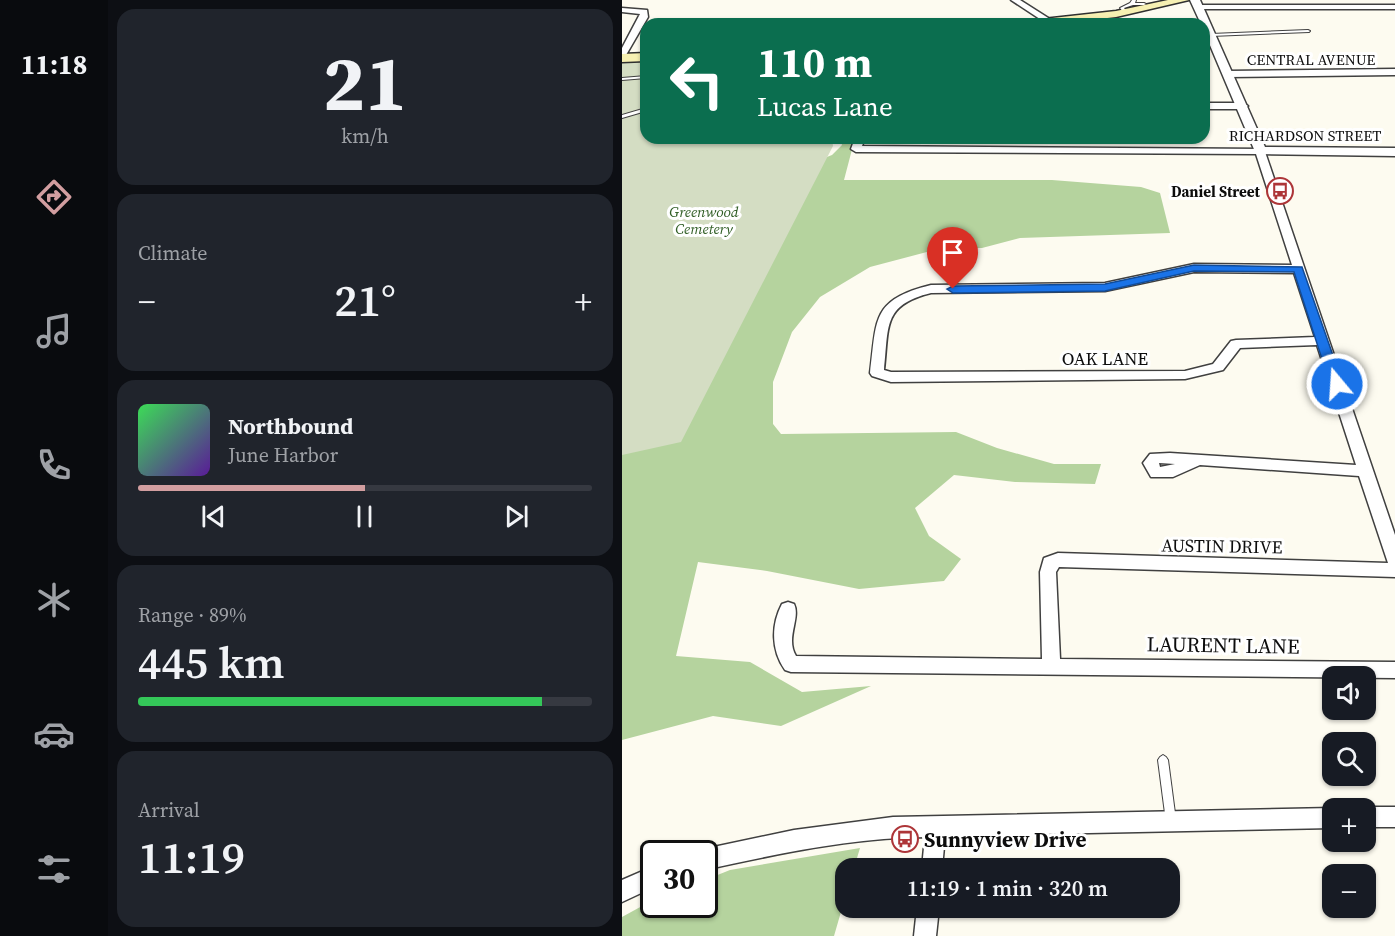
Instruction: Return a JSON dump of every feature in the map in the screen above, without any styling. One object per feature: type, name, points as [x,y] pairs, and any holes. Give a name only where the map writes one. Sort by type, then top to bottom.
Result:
[{"type":"main road","points":[[1162,3],[1184,0]]},
{"type":"main road","points":[[1064,18],[1130,5],[1197,3]]},
{"type":"main road","points":[[622,57],[640,57]]},
{"type":"street","points":[[1015,0],[1044,18]]},
{"type":"street","points":[[1204,18],[1197,3],[1394,7]]},
{"type":"street","points":[[622,10],[644,12],[643,18]]},
{"type":"street","points":[[622,57],[640,24]]},
{"type":"street","points":[[1211,34],[1260,151],[1394,561]]},
{"type":"street","name":"CENTRAL AVENUE","points":[[1228,74],[1394,72]]},
{"type":"street","points":[[1210,106],[1243,106]]},
{"type":"street","name":"RICHARDSON STREET","points":[[858,144],[856,149],[1394,152]]},
{"type":"street","name":"OAK LANE","points":[[1298,269],[1194,268],[1105,287],[931,289],[913,293],[891,304],[885,315],[877,373],[891,377],[1185,375],[1218,367],[1236,344],[1322,341]]},
{"type":"street","points":[[1198,460],[1365,471]]},
{"type":"street","name":"AUSTIN DRIVE","points":[[1051,665],[1050,563],[1067,560],[1394,570]]},
{"type":"street","name":"LAURENT LANE","points":[[788,609],[782,632],[786,658],[792,664],[1394,670]]},
{"type":"street","points":[[1376,817],[1394,817]]},
{"type":"street","points":[[718,857],[843,833],[893,827],[1322,818]]},
{"type":"street","points":[[933,858],[936,826]]},
{"type":"street","points":[[622,891],[640,883]]},
{"type":"street","points":[[925,936],[927,918]]},
{"type":"lane","points":[[1130,5],[1146,1]]},
{"type":"lane","points":[[1211,34],[1308,31]]},
{"type":"lane","points":[[622,79],[640,78]]},
{"type":"lane","points":[[622,117],[640,111]]},
{"type":"lane","points":[[1163,759],[1171,821]]},
{"type":"green space","name":"Greenwood Cemetery","points":[[640,60],[640,144],[833,144],[833,146],[681,442],[622,455],[622,62]]},
{"type":"green space","points":[[622,135],[665,165],[722,144],[757,144],[814,162],[832,155],[842,144],[853,144],[844,180],[1052,180],[1141,187],[1160,193],[1170,233],[1020,238],[982,248],[942,248],[870,267],[820,297],[792,332],[773,382],[773,424],[781,434],[956,432],[997,448],[1054,464],[1101,464],[1095,484],[1015,482],[954,475],[915,508],[929,536],[961,559],[944,581],[859,589],[767,571],[698,562],[676,656],[750,662],[802,692],[871,686],[781,726],[713,716],[622,740]]},
{"type":"green space","points":[[860,848],[857,858],[835,858],[835,918],[839,918],[834,936],[622,936],[622,917],[640,907],[640,918],[718,918],[718,875],[730,870]]},
{"type":"place","name":"Daniel Street","points":[[1280,191]]},
{"type":"place","name":"Sunnyview Drive","points":[[905,839]]},
{"type":"route","points":[[953,289],[1105,287],[1194,268],[1298,269],[1337,384]]}]
